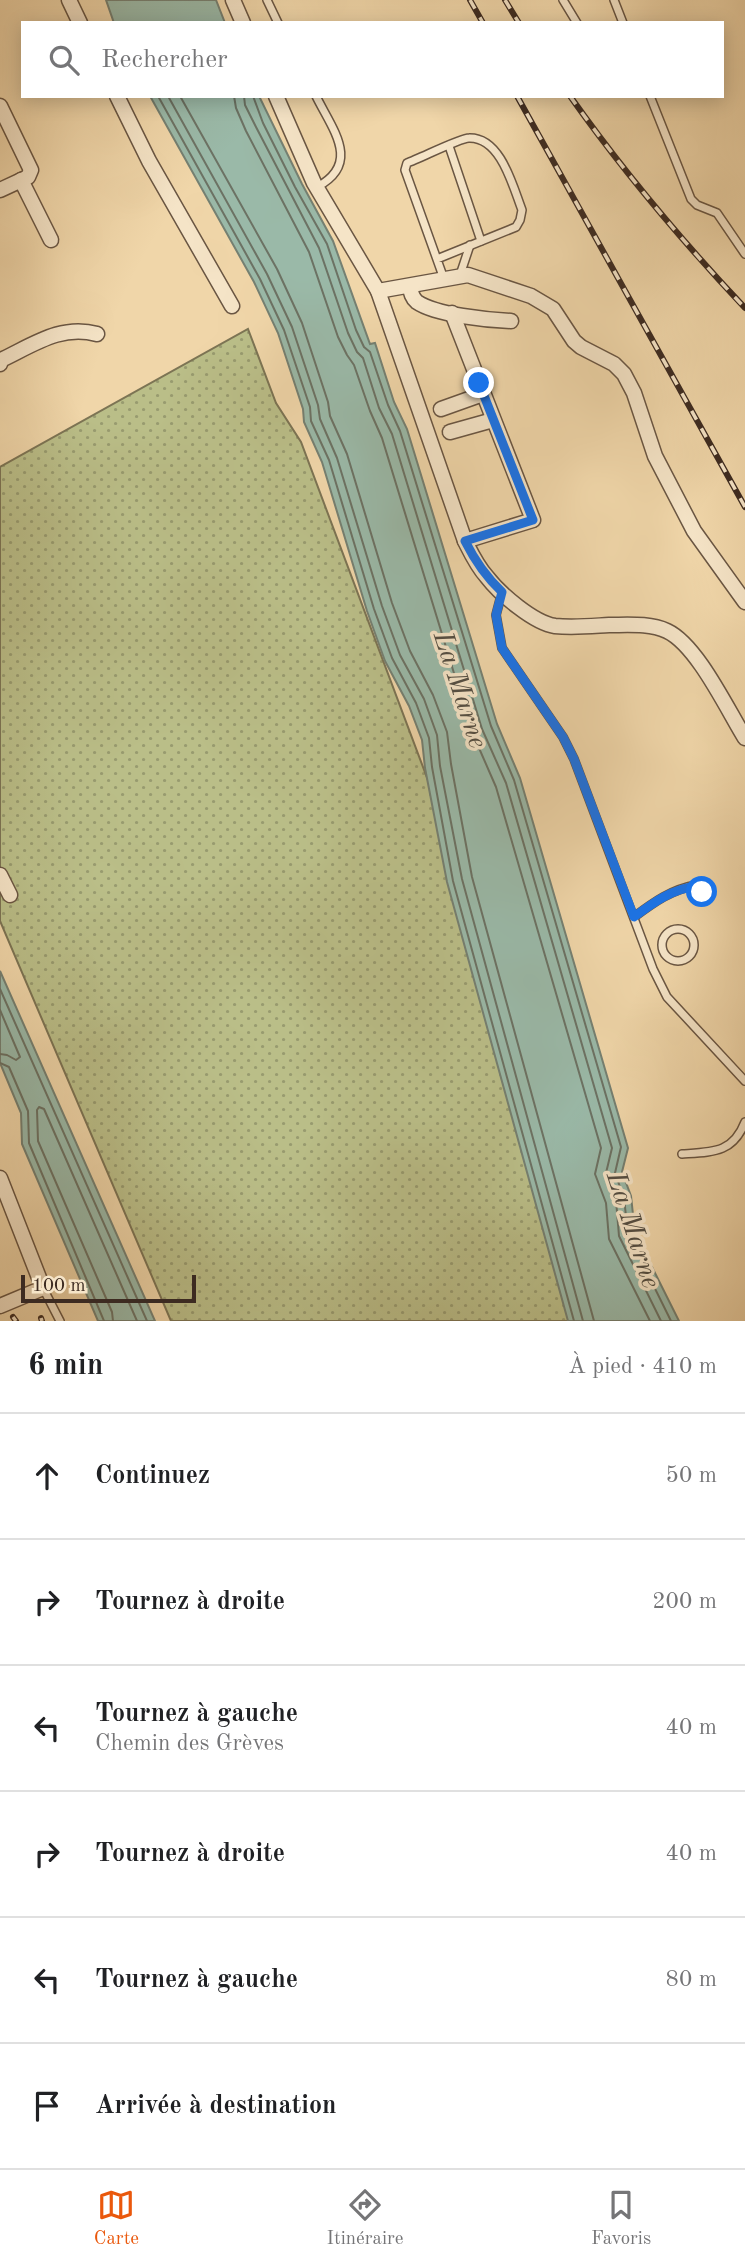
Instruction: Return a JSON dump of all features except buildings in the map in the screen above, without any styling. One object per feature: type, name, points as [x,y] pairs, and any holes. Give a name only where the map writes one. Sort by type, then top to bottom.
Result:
[{"type":"street","points":[[69,0],[79,21]]},
{"type":"street","points":[[233,0],[242,21]]},
{"type":"street","points":[[118,98],[149,161],[232,306]]},
{"type":"street","points":[[277,98],[317,187],[378,291],[465,541],[481,570],[502,592],[542,622],[556,626],[633,625],[668,632],[683,642],[694,655],[745,738]]},
{"type":"street","points":[[0,106],[31,170],[30,175],[0,190]]},
{"type":"street","points":[[21,180],[51,240]]},
{"type":"street","points":[[378,291],[410,287],[460,275],[488,281],[541,301],[553,309],[574,341],[614,364],[624,374],[634,393],[655,456],[694,531],[745,602]]},
{"type":"street","points":[[410,287],[416,301],[452,313],[511,321]]},
{"type":"street","points":[[452,313],[533,520],[465,541]]},
{"type":"street","points":[[0,361],[65,330],[83,330],[97,334]]},
{"type":"street","points":[[441,409],[483,394]]},
{"type":"street","points":[[450,432],[493,420]]},
{"type":"street","points":[[0,875],[10,895]]},
{"type":"street","points":[[0,1178],[43,1287],[0,1306]]},
{"type":"lane","points":[[563,0],[577,21]]},
{"type":"lane","points":[[614,0],[622,21]]},
{"type":"lane","points":[[269,2],[277,21]]},
{"type":"lane","points":[[317,98],[339,142],[342,157],[334,174],[317,187]]},
{"type":"lane","points":[[651,98],[691,199],[697,205],[717,213],[745,254]]},
{"type":"lane","points":[[436,258],[516,227],[520,220],[522,210],[499,154],[485,143],[470,138],[407,163],[405,170],[436,258],[444,279]]},
{"type":"lane","points":[[449,146],[481,241]]},
{"type":"lane","points":[[460,275],[470,245]]},
{"type":"lane","points":[[502,592],[496,615],[502,648],[569,748],[644,945],[667,997],[745,1080]]},
{"type":"lane","points":[[634,917],[662,897],[682,887],[697,886],[702,892]]},
{"type":"lane","points":[[680,929],[690,934],[694,944],[691,955],[679,961],[669,958],[663,952],[662,944],[668,932],[680,929]]},
{"type":"lane","points":[[644,945],[662,944]]},
{"type":"lane","points":[[682,1154],[708,1152],[730,1145],[741,1133],[745,1122]]},
{"type":"lane","points":[[43,1287],[60,1321]]},
{"type":"green space","points":[[248,329],[276,403],[301,442],[438,807],[572,1321],[171,1321],[0,921],[0,467]]},
{"type":"water","points":[[106,0],[216,0],[224,21],[113,21]]},
{"type":"water","name":"La Marne","points":[[151,98],[260,98],[333,241],[370,344],[375,343],[394,402],[407,429],[497,724],[520,778],[628,1148],[622,1172],[631,1196],[635,1233],[679,1321],[568,1321],[447,882],[422,740],[409,706],[385,661],[322,462],[304,422],[303,409],[278,333],[254,282]]},
{"type":"water","points":[[0,971],[155,1321],[98,1321],[22,1144],[21,1113],[0,1063]]},
{"type":"railway","points":[[470,0],[482,21]]},
{"type":"railway","points":[[505,0],[518,21]]},
{"type":"railway","points":[[518,98],[745,507]]},
{"type":"railway","points":[[571,98],[654,205],[745,308]]},
{"type":"railway","points":[[13,1317],[16,1321]]},
{"type":"route","points":[[479,383],[533,520],[465,541],[487,579],[502,592],[496,615],[502,648],[563,737],[574,759],[634,917],[662,897],[682,887],[697,886],[702,892]]}]
